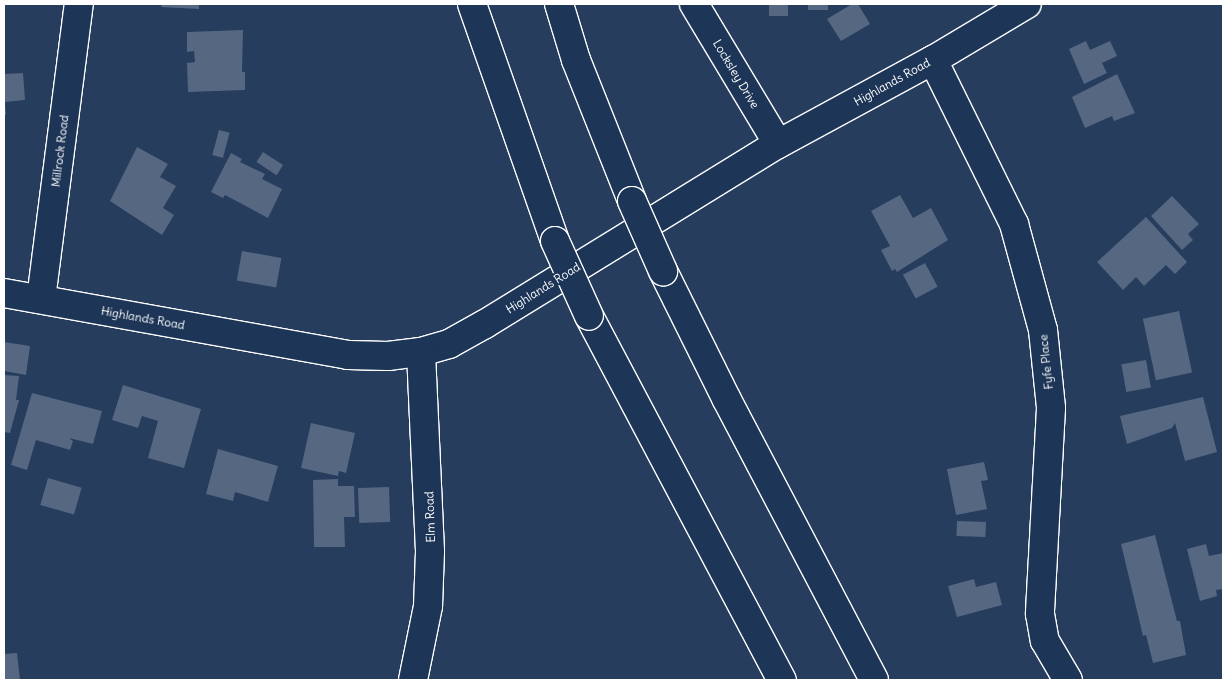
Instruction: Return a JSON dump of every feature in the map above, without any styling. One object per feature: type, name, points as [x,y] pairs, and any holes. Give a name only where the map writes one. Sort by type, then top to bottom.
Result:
[{"type":"main road","name":"Millrock Road","points":[[41,299],[79,4]]},
{"type":"main road","points":[[472,4],[555,241],[588,316],[782,680]]},
{"type":"main road","points":[[559,4],[576,60],[632,201],[663,270],[726,398],[874,680]]},
{"type":"main road","name":"Locksley Drive","points":[[694,4],[778,144]]},
{"type":"main road","name":"Highlands Road","points":[[4,293],[348,355],[388,356],[420,352],[449,344],[485,324],[778,144],[933,60],[1027,4]]},
{"type":"main road","name":"Fyfe Place","points":[[933,60],[1014,224],[1043,330],[1051,408],[1040,614],[1045,641],[1068,680]]},
{"type":"main road","name":"Elm Road","points":[[412,680],[428,606],[430,551],[420,352]]},
{"type":"building","points":[[162,4],[199,4],[199,9],[161,7]]},
{"type":"building","points":[[769,4],[788,4],[788,16],[769,16]]},
{"type":"building","points":[[808,4],[828,4],[828,10],[808,10]]},
{"type":"building","points":[[852,4],[858,4],[870,24],[841,41],[827,19]]},
{"type":"building","points":[[243,30],[242,72],[245,72],[245,90],[188,92],[187,63],[195,62],[194,51],[187,52],[187,32]]},
{"type":"building","points":[[1086,41],[1090,50],[1110,41],[1117,56],[1102,63],[1107,73],[1084,84],[1069,49]]},
{"type":"building","points":[[23,73],[25,100],[5,102],[6,115],[4,115],[4,74]]},
{"type":"building","points":[[1117,74],[1135,113],[1114,121],[1112,116],[1085,128],[1072,97]]},
{"type":"building","points":[[219,130],[230,133],[223,158],[212,155]]},
{"type":"building","points":[[137,147],[168,164],[160,177],[176,186],[163,208],[174,215],[162,235],[110,201]]},
{"type":"building","points":[[263,152],[283,165],[277,175],[256,162]]},
{"type":"building","points":[[231,153],[242,159],[240,162],[265,174],[262,179],[282,189],[268,218],[225,195],[223,198],[211,192]]},
{"type":"building","points":[[900,195],[913,218],[931,208],[948,240],[897,272],[895,269],[892,271],[881,250],[890,246],[871,211]]},
{"type":"building","points":[[1172,196],[1199,224],[1188,234],[1193,240],[1182,250],[1151,216]]},
{"type":"building","points":[[1146,217],[1187,262],[1175,274],[1166,265],[1144,286],[1136,277],[1123,290],[1097,262]]},
{"type":"building","points":[[242,251],[281,258],[276,287],[237,281]]},
{"type":"building","points":[[925,263],[938,287],[916,299],[903,275]]},
{"type":"building","points":[[1179,311],[1192,373],[1156,380],[1143,319]]},
{"type":"building","points":[[4,342],[30,346],[26,375],[4,371]]},
{"type":"building","points":[[1146,360],[1151,388],[1126,392],[1121,364]]},
{"type":"building","points":[[4,375],[19,376],[16,400],[19,400],[10,433],[4,432]]},
{"type":"building","points":[[123,385],[201,409],[184,468],[148,458],[158,421],[142,416],[138,428],[112,420]]},
{"type":"building","points":[[32,393],[102,411],[93,444],[69,438],[73,441],[70,450],[36,440],[27,470],[11,465]]},
{"type":"building","points":[[1203,397],[1217,452],[1185,461],[1175,423],[1172,428],[1127,444],[1120,416]]},
{"type":"building","points":[[311,423],[355,433],[346,473],[339,471],[338,476],[301,468]]},
{"type":"building","points":[[218,449],[278,466],[268,502],[235,492],[233,501],[206,494]]},
{"type":"building","points":[[984,462],[988,480],[981,481],[987,509],[956,515],[947,469]]},
{"type":"building","points":[[48,478],[82,488],[74,515],[40,505]]},
{"type":"building","points":[[338,479],[338,486],[354,486],[355,517],[344,517],[345,547],[314,547],[313,480]]},
{"type":"building","points":[[389,487],[390,522],[359,523],[358,488]]},
{"type":"building","points":[[957,521],[986,522],[985,537],[956,536]]},
{"type":"building","points":[[1155,535],[1177,621],[1180,621],[1186,655],[1153,663],[1146,635],[1143,636],[1121,544]]},
{"type":"building","points":[[1206,544],[1209,556],[1223,553],[1223,589],[1216,590],[1217,596],[1200,601],[1187,549]]},
{"type":"building","points":[[974,579],[976,587],[996,582],[1002,605],[957,617],[948,586]]},
{"type":"building","points":[[17,653],[20,680],[4,680],[4,654]]}]
